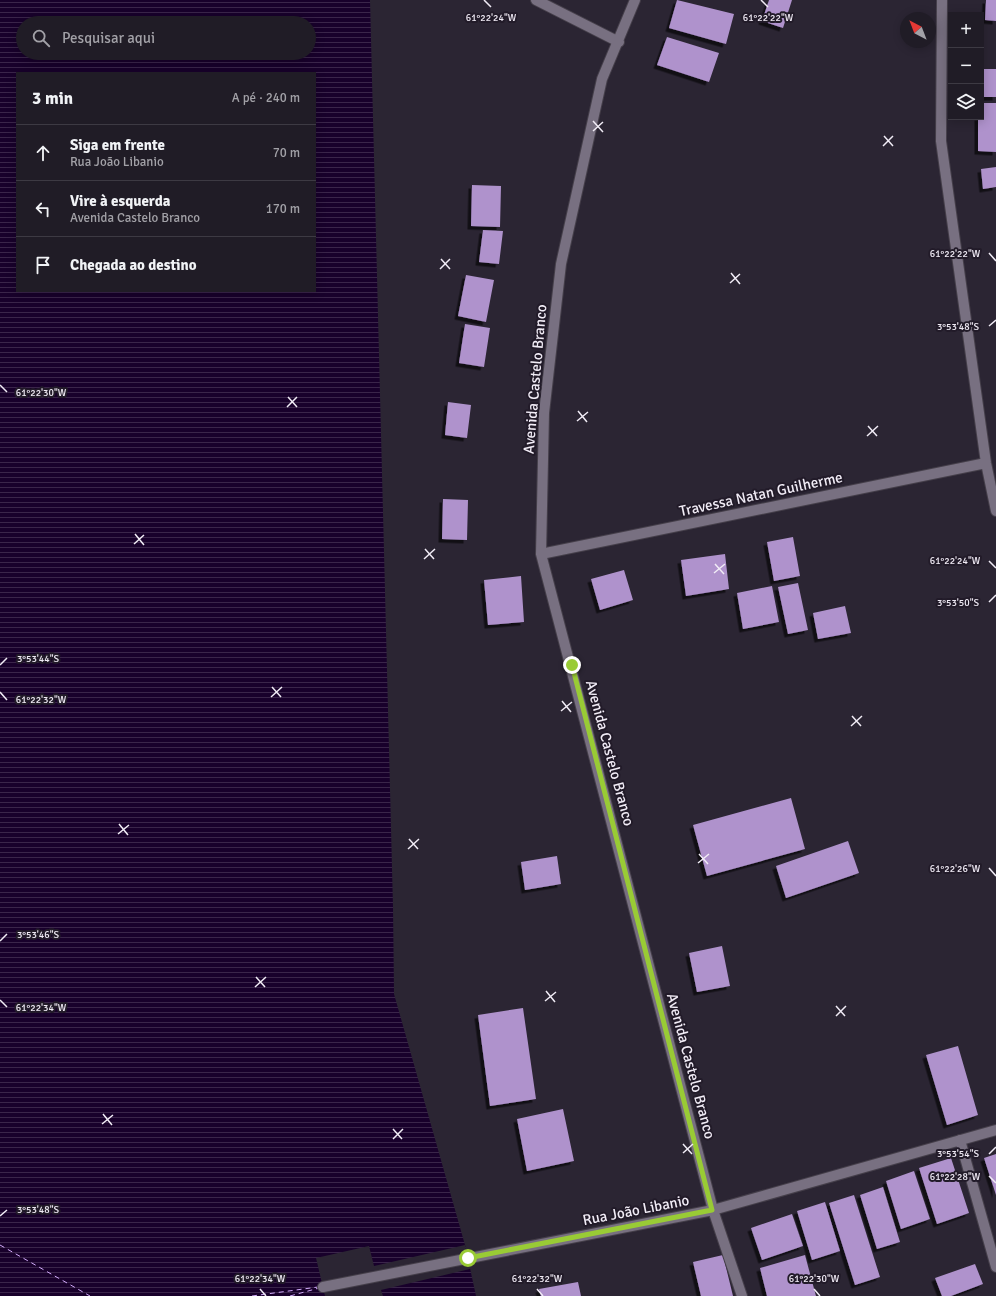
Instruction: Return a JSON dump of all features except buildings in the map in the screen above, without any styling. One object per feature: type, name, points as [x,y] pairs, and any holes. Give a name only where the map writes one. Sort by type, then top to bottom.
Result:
[{"type":"street","points":[[536,0],[619,42]]},
{"type":"street","name":"Avenida Castelo Branco","points":[[635,0],[619,42],[602,79],[561,264],[544,413],[542,554],[712,1210],[742,1296]]},
{"type":"street","points":[[942,0],[941,141],[986,463],[996,511]]},
{"type":"street","name":"Travessa Natan Guilherme","points":[[542,554],[986,463]]},
{"type":"street","name":"Rua João Libanio","points":[[323,1287],[712,1210],[996,1130]]},
{"type":"street","points":[[960,1140],[996,1267]]},
{"type":"shaded area","points":[[0,0],[370,0],[394,994],[465,1245],[476,1296],[0,1296]]},
{"type":"pier","points":[[465,1245],[470,1269],[381,1290],[383,1296],[325,1296],[316,1258],[369,1246],[374,1266]]},
{"type":"ferry route","points":[[0,1245],[90,1296]]},
{"type":"ferry route","points":[[252,1296],[318,1287]]},
{"type":"ferry route","points":[[290,1296],[319,1288]]},
{"type":"route","points":[[468,1258],[712,1210],[572,665]]}]
